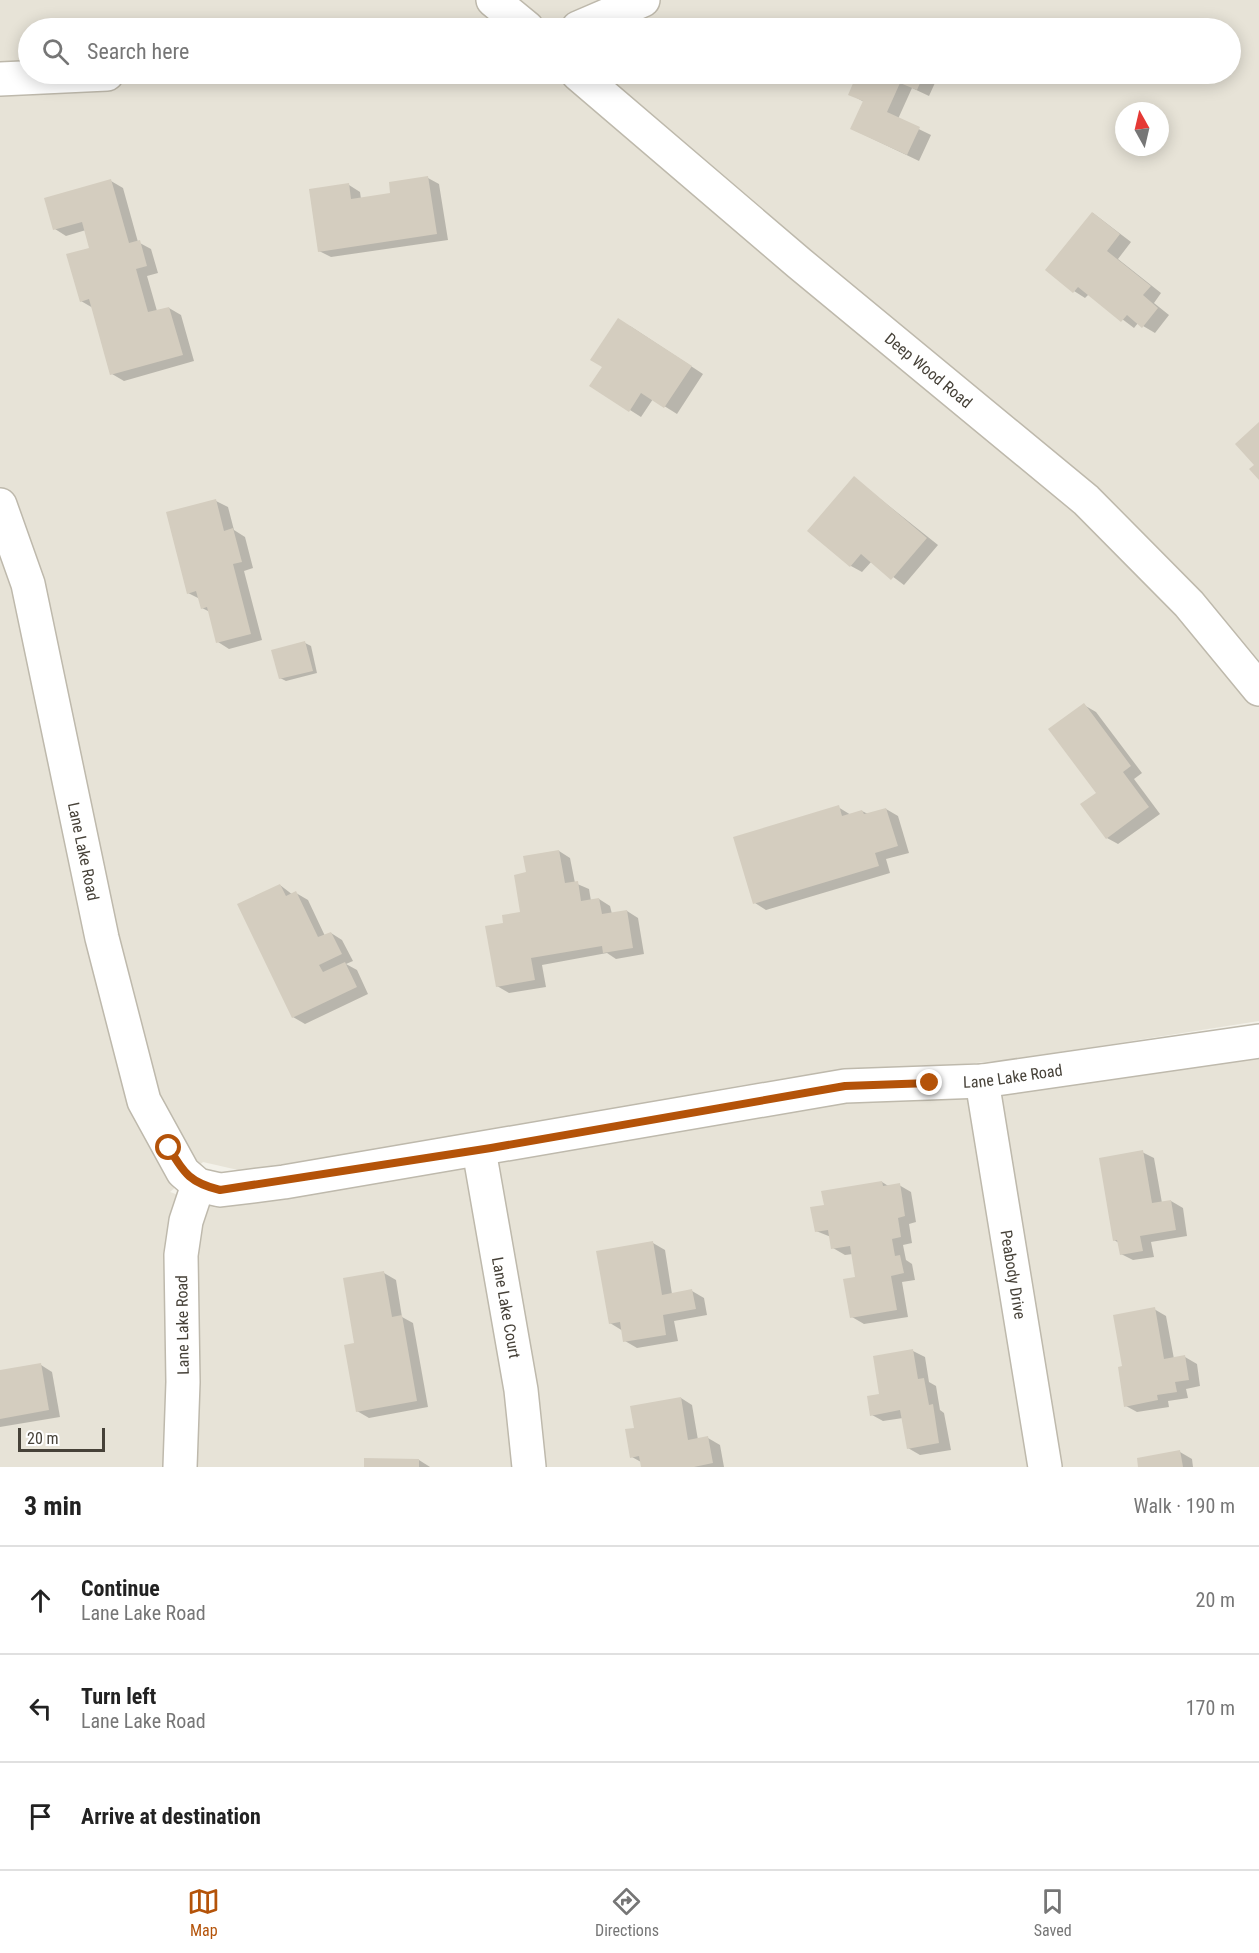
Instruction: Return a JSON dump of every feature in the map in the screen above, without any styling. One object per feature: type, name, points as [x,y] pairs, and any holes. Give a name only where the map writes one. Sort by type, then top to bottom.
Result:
[{"type":"street","points":[[601,18],[643,0]]},
{"type":"street","points":[[0,79],[18,78]]},
{"type":"street","name":"Deep Wood Road","points":[[590,84],[791,256],[1086,500],[1189,604],[1259,689]]},
{"type":"street","name":"Lane Lake Road","points":[[0,505],[28,584],[102,938],[144,1101],[183,1172],[198,1185],[220,1190],[479,1150],[845,1086],[982,1081],[1259,1041]]},
{"type":"street","name":"Peabody Drive","points":[[982,1081],[1045,1467]]},
{"type":"street","name":"Lane Lake Court","points":[[479,1150],[521,1390],[529,1467]]},
{"type":"street","name":"Lane Lake Road","points":[[180,1467],[183,1382],[181,1255],[186,1221],[198,1185]]},
{"type":"shaded area","points":[[0,0],[1259,0],[1259,1021],[1017,1059],[954,1065],[863,1068],[743,1085],[316,1162],[238,1170],[203,1162],[170,1192],[216,1208],[816,1104],[1259,1056],[1259,1467],[0,1467]]},
{"type":"building","points":[[853,84],[900,84],[887,112],[920,127],[907,155],[850,129],[863,101],[848,95]]},
{"type":"building","points":[[902,84],[920,84],[917,90]]},
{"type":"building","points":[[428,176],[437,234],[318,252],[309,189],[349,183],[351,199],[390,193],[389,182]]},
{"type":"building","points":[[111,179],[129,243],[140,240],[147,266],[136,269],[148,312],[169,307],[183,355],[110,375],[89,299],[80,302],[66,254],[89,248],[82,222],[53,230],[44,198]]},
{"type":"building","points":[[1092,212],[1120,234],[1107,251],[1151,286],[1143,295],[1158,308],[1142,328],[1127,315],[1121,322],[1078,287],[1073,293],[1045,270]]},
{"type":"building","points":[[618,318],[692,366],[664,408],[641,393],[629,412],[589,386],[602,367],[590,360]]},
{"type":"building","points":[[1259,422],[1259,480],[1249,469],[1254,465],[1235,444]]},
{"type":"building","points":[[854,476],[927,538],[891,580],[861,554],[850,567],[807,531]]},
{"type":"building","points":[[216,499],[224,531],[233,528],[242,562],[233,564],[251,634],[216,643],[207,607],[201,609],[196,591],[187,594],[166,512]]},
{"type":"building","points":[[305,641],[313,671],[279,679],[271,650]]},
{"type":"building","points":[[1084,703],[1131,766],[1123,772],[1149,807],[1106,839],[1080,804],[1096,793],[1048,729]]},
{"type":"building","points":[[839,805],[842,816],[862,810],[864,814],[886,808],[898,846],[875,853],[879,866],[753,904],[733,837]]},
{"type":"building","points":[[559,850],[565,883],[578,881],[581,901],[599,898],[602,914],[627,910],[633,948],[603,953],[602,946],[531,958],[535,980],[496,987],[485,926],[503,923],[502,915],[520,912],[514,875],[526,872],[523,856]]},
{"type":"building","points":[[280,884],[286,896],[296,891],[318,937],[331,932],[342,954],[319,965],[323,972],[345,962],[357,987],[292,1018],[237,904]]},
{"type":"building","points":[[1143,1150],[1152,1203],[1171,1200],[1176,1230],[1140,1236],[1143,1251],[1120,1255],[1117,1240],[1113,1241],[1099,1158]]},
{"type":"building","points":[[882,1181],[883,1186],[900,1183],[905,1216],[898,1218],[901,1237],[892,1239],[895,1256],[900,1255],[904,1273],[891,1276],[897,1310],[850,1318],[843,1279],[855,1277],[850,1246],[831,1249],[828,1230],[815,1232],[810,1207],[824,1205],[821,1191]]},
{"type":"building","points":[[653,1241],[662,1295],[692,1289],[696,1309],[663,1315],[666,1335],[623,1342],[620,1322],[609,1324],[596,1251]]},
{"type":"building","points":[[384,1271],[392,1317],[402,1315],[417,1401],[356,1412],[344,1345],[354,1343],[343,1278]]},
{"type":"building","points":[[1155,1307],[1164,1359],[1185,1355],[1189,1380],[1175,1382],[1177,1392],[1157,1395],[1158,1400],[1124,1407],[1118,1367],[1122,1366],[1113,1315]]},
{"type":"building","points":[[913,1349],[918,1379],[924,1378],[929,1405],[933,1404],[939,1443],[907,1449],[900,1410],[870,1416],[867,1396],[879,1394],[873,1356]]},
{"type":"building","points":[[41,1363],[49,1410],[0,1419],[0,1370]]},
{"type":"building","points":[[681,1397],[688,1440],[708,1436],[713,1463],[694,1467],[641,1467],[639,1456],[630,1458],[625,1429],[634,1428],[630,1406]]},
{"type":"building","points":[[1180,1450],[1183,1467],[1138,1467],[1137,1458]]},
{"type":"building","points":[[364,1458],[419,1459],[419,1467],[364,1467]]},
{"type":"route","points":[[169,1148],[183,1172],[198,1185],[220,1190],[284,1182],[491,1148],[764,1098],[845,1086],[930,1083]]}]
